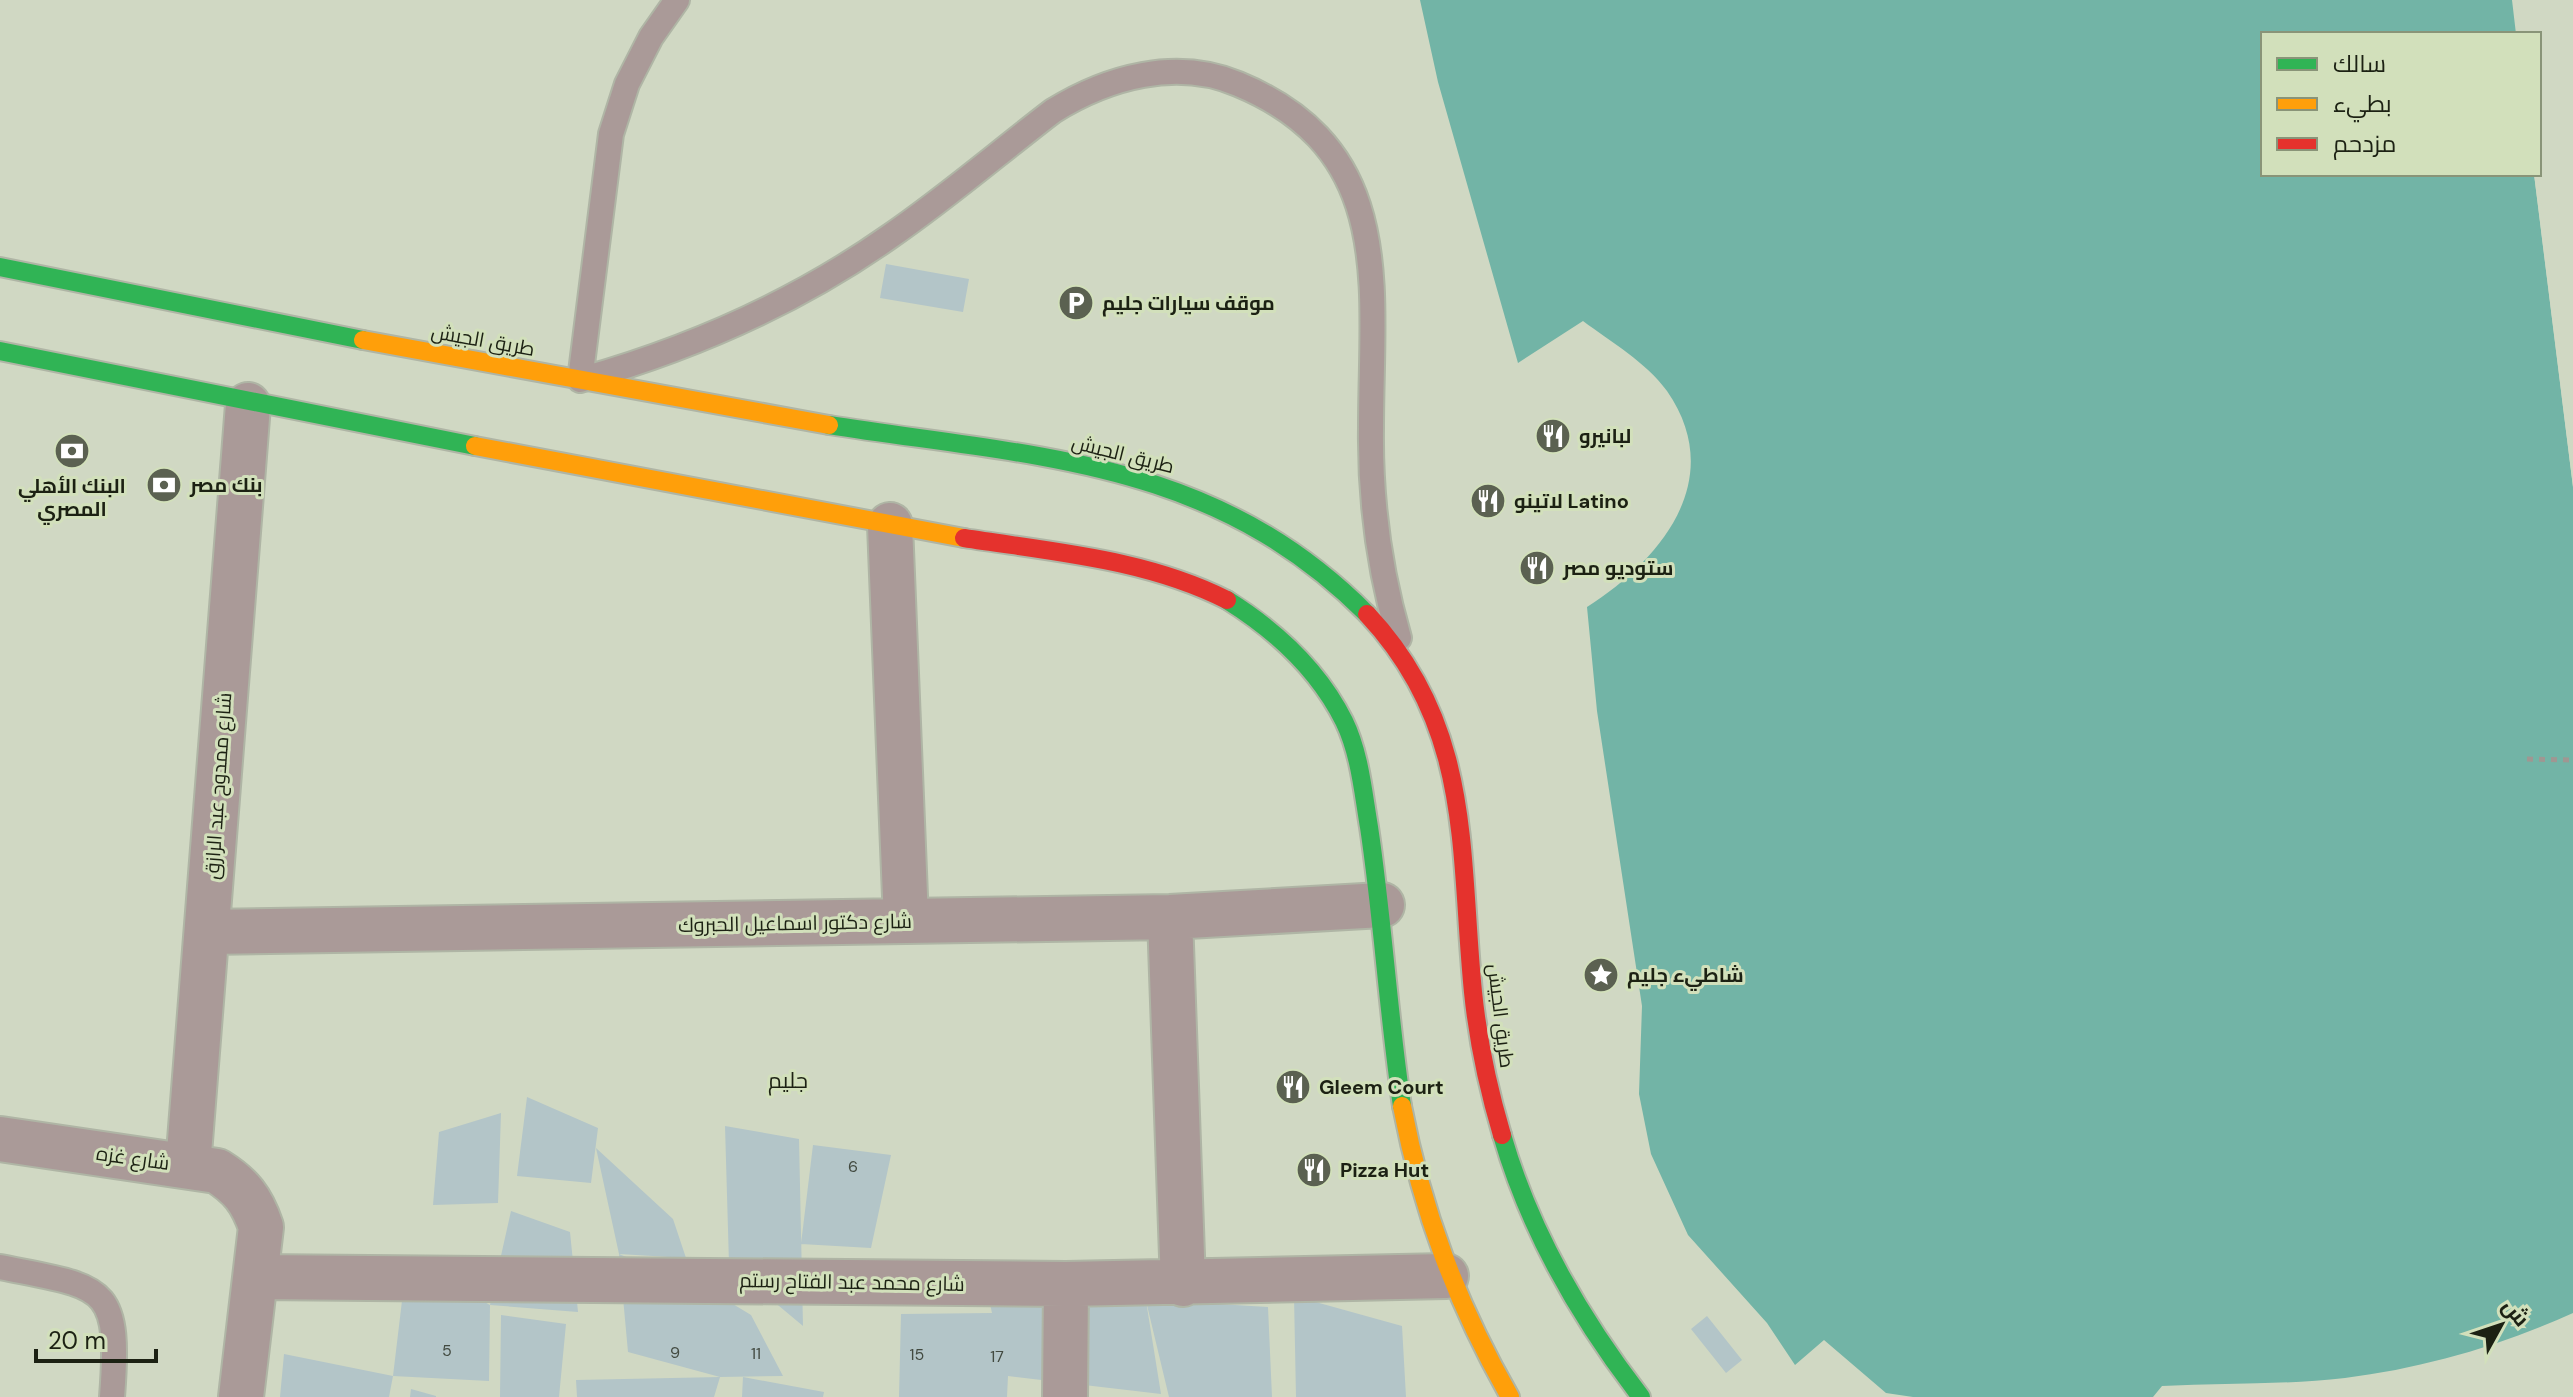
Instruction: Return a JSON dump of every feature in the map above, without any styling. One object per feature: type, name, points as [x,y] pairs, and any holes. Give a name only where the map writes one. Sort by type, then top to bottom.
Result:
[{"type":"highway","name":"طريق الجيش","points":[[0,267],[294,329],[758,414],[1078,463],[1142,479],[1206,501],[1265,532],[1319,570],[1367,617],[1408,668],[1443,740],[1460,817],[1474,996],[1490,1095],[1521,1192],[1563,1284],[1617,1369],[1641,1397]]},
{"type":"highway","points":[[0,351],[248,405],[564,461],[890,525],[1094,559],[1182,579],[1214,592],[1267,627],[1313,671],[1345,722],[1361,774],[1382,905],[1395,1055],[1412,1167],[1446,1276],[1477,1342],[1510,1397]]},
{"type":"street","name":"شارع ممدوح عبد الرازق","points":[[188,1166],[248,405]]},
{"type":"street","points":[[890,525],[906,921]]},
{"type":"street","name":"شارع دكتور اسماعيل الحبروك","points":[[207,932],[1170,917],[1382,905]]},
{"type":"street","points":[[1170,917],[1183,1284]]},
{"type":"street","name":"شارع غزه","points":[[0,1139],[217,1171],[238,1184],[253,1204],[261,1227],[257,1277]]},
{"type":"street","name":"شارع محمد عبد الفتاح رستم","points":[[257,1277],[1183,1284],[1446,1276]]},
{"type":"street","points":[[241,1397],[257,1277]]},
{"type":"street","points":[[1065,1397],[1066,1284]]},
{"type":"lane","points":[[677,0],[651,37],[627,84],[611,134],[580,380],[678,349],[792,296],[887,238],[1044,118],[1079,95],[1138,75],[1169,72],[1230,81],[1286,108],[1311,128],[1349,177],[1363,213],[1374,295],[1372,487],[1378,549],[1408,668]]},
{"type":"lane","points":[[0,1267],[78,1283],[99,1296],[113,1317],[116,1342],[112,1397]]},
{"type":"path","points":[[2527,759],[2573,760]]},
{"type":"water","points":[[1420,0],[2512,0],[2516,32],[2261,32],[2261,176],[2534,176],[2573,487],[2573,1313],[2490,1345],[2433,1362],[2374,1374],[2277,1383],[2162,1386],[2153,1397],[1913,1397],[1886,1393],[1824,1340],[1795,1365],[1767,1323],[1688,1235],[1651,1154],[1639,1094],[1642,1006],[1597,711],[1587,607],[1639,566],[1661,541],[1678,514],[1688,486],[1691,455],[1684,424],[1659,381],[1628,353],[1583,321],[1518,363],[1438,82]]},
{"type":"pier","points":[[2534,176],[2538,176],[2573,455],[2573,487]]},
{"type":"building","points":[[886,264],[969,279],[963,312],[880,298]]},
{"type":"building","points":[[527,1097],[598,1128],[591,1183],[517,1176]]},
{"type":"building","points":[[501,1113],[498,1203],[433,1205],[439,1132]]},
{"type":"building","points":[[725,1126],[799,1139],[803,1326],[729,1264]]},
{"type":"building","points":[[813,1145],[891,1155],[871,1248],[801,1244]]},
{"type":"building","points":[[596,1148],[673,1219],[686,1258],[619,1254]]},
{"type":"building","points":[[511,1211],[570,1232],[578,1312],[490,1305]]},
{"type":"building","points":[[619,1254],[718,1295],[751,1315],[783,1376],[720,1377],[628,1352]]},
{"type":"building","points":[[407,1259],[490,1305],[489,1381],[393,1376]]},
{"type":"building","points":[[987,1290],[1268,1307],[1272,1397],[1169,1397],[1146,1301],[1161,1394],[1008,1376],[1007,1397],[899,1397],[901,1314],[992,1313]]},
{"type":"building","points":[[1294,1296],[1402,1326],[1406,1397],[1296,1397]]},
{"type":"building","points":[[501,1315],[566,1324],[559,1397],[500,1397]]},
{"type":"building","points":[[1707,1316],[1742,1360],[1726,1373],[1691,1329]]},
{"type":"building","points":[[284,1354],[393,1376],[389,1397],[280,1397]]},
{"type":"building","points":[[720,1377],[714,1397],[577,1397],[576,1380]]},
{"type":"building","points":[[743,1377],[824,1392],[823,1397],[742,1397]]},
{"type":"building","points":[[411,1389],[436,1396],[436,1397],[410,1397]]},
{"type":"traffic: fast","points":[[0,267],[363,340]]},
{"type":"traffic: fast","points":[[0,351],[475,446]]},
{"type":"traffic: fast","points":[[829,425],[1048,458],[1116,473],[1182,494],[1246,523],[1308,562],[1367,614]]},
{"type":"traffic: fast","points":[[1227,600],[1262,624],[1294,652],[1322,684],[1344,721],[1354,747],[1369,827],[1402,1106]]},
{"type":"traffic: fast","points":[[1502,1135],[1527,1206],[1559,1273],[1597,1336],[1641,1397]]},
{"type":"traffic: slow","points":[[363,340],[829,425]]},
{"type":"traffic: slow","points":[[475,446],[964,538]]},
{"type":"traffic: slow","points":[[1402,1106],[1420,1183],[1444,1256],[1474,1327],[1510,1397]]},
{"type":"traffic: jam","points":[[964,538],[1132,566],[1196,586],[1227,600]]},
{"type":"traffic: jam","points":[[1367,614],[1401,657],[1426,701],[1443,746],[1461,840],[1478,1028],[1502,1135]]},
{"type":"place","name":"موقف سيارات جليم","points":[[1076,303]]},
{"type":"place","name":"لبانيرو","points":[[1553,436]]},
{"type":"place","name":"البنك الأهلي المصري","points":[[72,451]]},
{"type":"place","name":"بنك مصر","points":[[164,485]]},
{"type":"place","name":"لاتينو Latino","points":[[1488,501]]},
{"type":"place","name":"ستوديو مصر","points":[[1537,568]]},
{"type":"place","name":"شاطيء جليم","points":[[1601,975]]},
{"type":"place","name":"Gleem Court","points":[[1293,1087]]},
{"type":"place","name":"Pizza Hut","points":[[1314,1170]]},
{"type":"district","name":"جليم","points":[[788,1080]]}]
